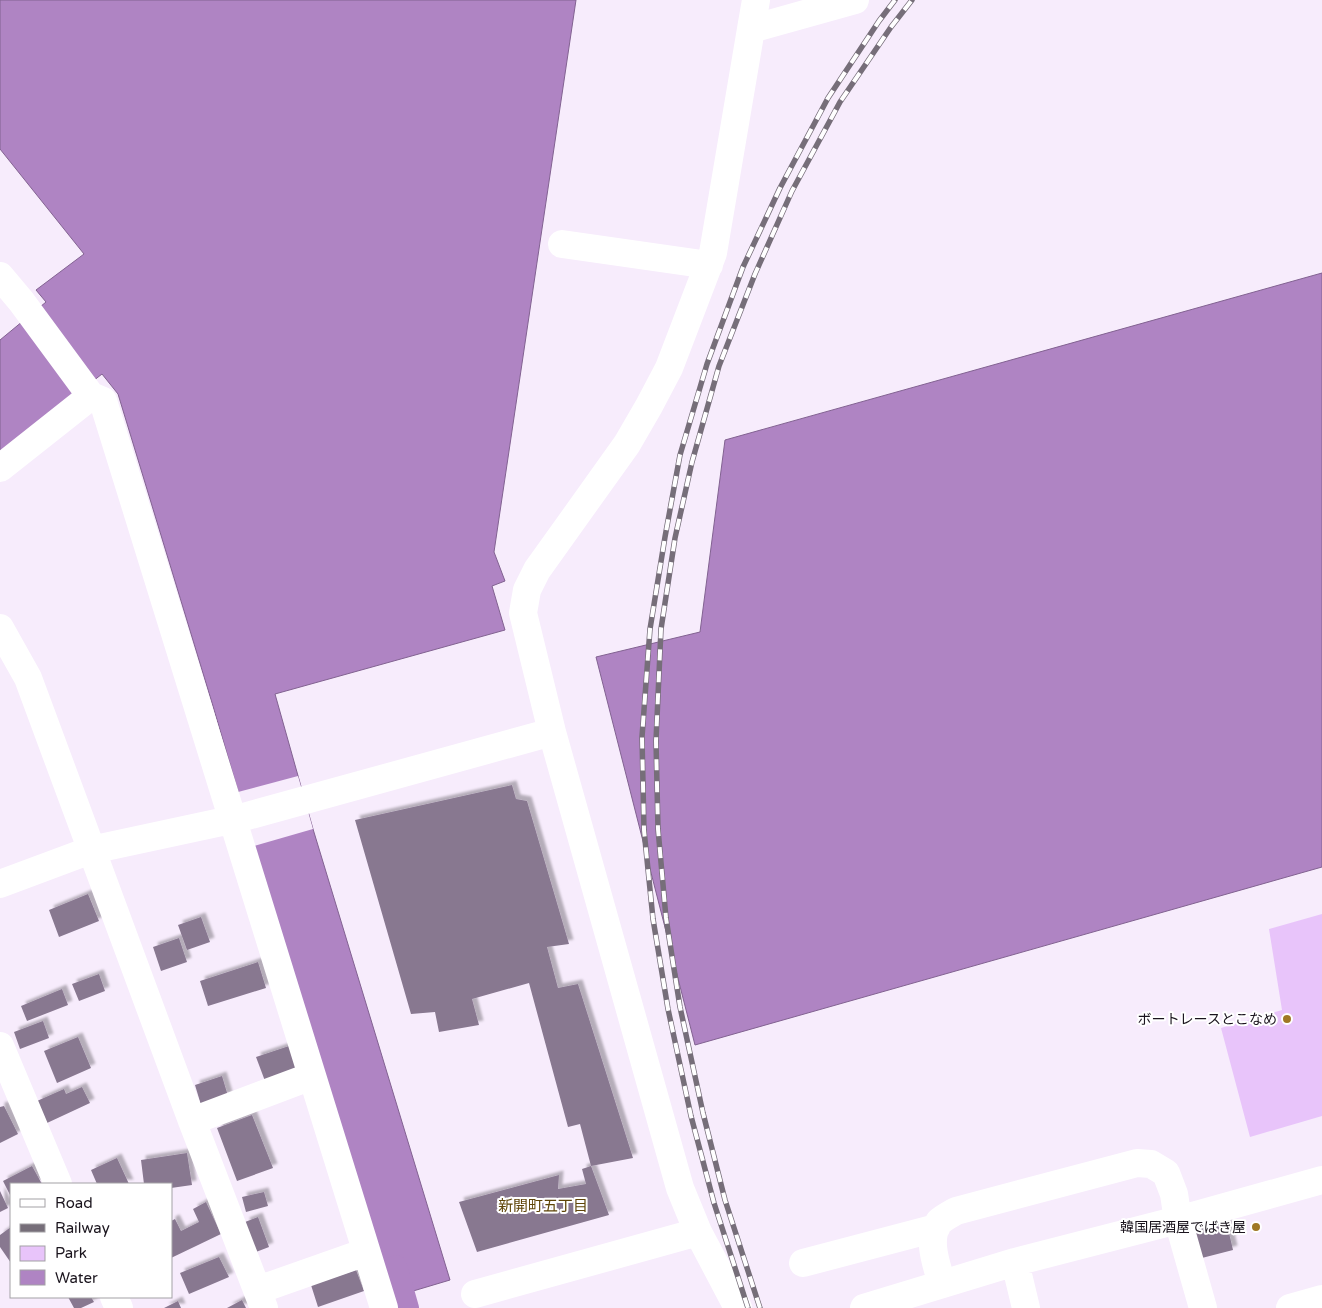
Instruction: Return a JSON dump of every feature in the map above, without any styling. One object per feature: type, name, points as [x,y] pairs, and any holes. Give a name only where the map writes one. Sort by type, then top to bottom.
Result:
[{"type":"street","points":[[738,1308],[698,1232],[680,1188],[552,732],[523,613],[527,590],[537,570],[627,444],[669,368],[713,252],[756,0]]},
{"type":"street","points":[[751,29],[855,0]]},
{"type":"street","points":[[562,244],[708,265]]},
{"type":"street","points":[[0,276],[21,300],[91,396],[103,400],[237,819],[312,1076],[384,1308]]},
{"type":"street","points":[[0,468],[91,396]]},
{"type":"street","points":[[0,628],[28,678],[192,1121],[261,1299],[366,1252]]},
{"type":"street","points":[[0,884],[91,850],[237,819],[552,732]]},
{"type":"street","points":[[0,1046],[58,1183]]},
{"type":"street","points":[[192,1121],[312,1076]]},
{"type":"street","points":[[942,1284],[934,1253],[933,1236],[940,1222],[956,1211],[1137,1163],[1151,1164],[1166,1173],[1174,1194],[1178,1220],[1204,1308]]},
{"type":"street","points":[[864,1308],[1015,1262],[1322,1180]]},
{"type":"street","points":[[803,1263],[936,1228]]},
{"type":"street","points":[[475,1294],[698,1232]]},
{"type":"street","points":[[1015,1262],[1026,1308]]},
{"type":"street","points":[[1290,1308],[1322,1299]]},
{"type":"green space","name":"ボートレースとこなめ","points":[[1322,914],[1322,1116],[1250,1137],[1221,1028],[1282,1010],[1269,929]]},
{"type":"water","points":[[0,0],[576,0],[494,552],[505,581],[492,586],[505,630],[275,694],[313,829],[450,1280],[393,1297],[254,846],[118,394],[102,374],[0,454],[0,340],[46,302],[36,290],[84,254],[0,149]]},
{"type":"water","points":[[1322,273],[1322,867],[695,1045],[596,657],[700,632],[725,440]]},
{"type":"pier","points":[[298,776],[313,829],[254,846],[238,792]]},
{"type":"building","points":[[512,785],[516,799],[527,801],[569,944],[547,947],[558,988],[578,984],[633,1158],[591,1166],[580,1124],[568,1127],[529,983],[472,999],[479,1025],[439,1032],[435,1012],[411,1014],[355,820]]},
{"type":"building","points":[[88,894],[99,921],[59,937],[49,910]]},
{"type":"building","points":[[201,917],[210,942],[187,950],[178,925]]},
{"type":"building","points":[[179,938],[187,962],[161,971],[153,947]]},
{"type":"building","points":[[258,962],[266,988],[208,1006],[200,981]]},
{"type":"building","points":[[99,974],[105,991],[79,1001],[72,984]]},
{"type":"building","points":[[62,989],[68,1005],[27,1021],[21,1006]]},
{"type":"building","points":[[43,1021],[49,1038],[20,1049],[14,1032]]},
{"type":"building","points":[[78,1037],[91,1068],[57,1083],[44,1051]]},
{"type":"building","points":[[289,1046],[298,1070],[265,1081],[256,1057]]},
{"type":"building","points":[[222,1076],[228,1096],[201,1105],[195,1085]]},
{"type":"building","points":[[82,1087],[90,1103],[47,1123],[37,1101],[64,1089],[66,1094]]},
{"type":"building","points":[[4,1106],[18,1134],[0,1143],[0,1107]]},
{"type":"building","points":[[252,1115],[273,1168],[237,1181],[217,1128]]},
{"type":"building","points":[[187,1153],[192,1185],[172,1188],[172,1183],[144,1183],[141,1160]]},
{"type":"building","points":[[117,1158],[129,1183],[97,1183],[91,1170]]},
{"type":"building","points":[[32,1166],[41,1183],[10,1183],[10,1195],[3,1181]]},
{"type":"building","points":[[591,1166],[609,1215],[477,1252],[459,1202],[559,1175],[558,1189],[586,1184],[582,1169]]},
{"type":"building","points":[[0,1191],[8,1208],[0,1212]]},
{"type":"building","points":[[264,1192],[268,1206],[246,1212],[242,1197]]},
{"type":"building","points":[[206,1202],[221,1234],[172,1258],[172,1220],[175,1219],[181,1231],[199,1222],[193,1209]]},
{"type":"building","points":[[258,1217],[269,1247],[256,1252],[245,1222]]},
{"type":"building","points":[[1226,1220],[1233,1250],[1198,1259],[1191,1228]]},
{"type":"building","points":[[10,1228],[10,1262],[0,1247],[0,1235]]},
{"type":"building","points":[[219,1257],[229,1277],[189,1294],[180,1273]]},
{"type":"building","points":[[356,1270],[364,1291],[318,1307],[311,1285]]},
{"type":"building","points":[[69,1298],[92,1298],[94,1302],[81,1308],[74,1308]]},
{"type":"building","points":[[242,1300],[246,1308],[227,1308]]},
{"type":"building","points":[[178,1301],[181,1308],[164,1308]]},
{"type":"waterway","points":[[396,1266],[408,1308]]},
{"type":"railway","points":[[748,1308],[714,1203],[691,1116],[668,1009],[653,919],[644,830],[642,737],[650,629],[680,455],[707,364],[743,267],[780,188],[828,98],[895,0]]},
{"type":"railway","points":[[760,1308],[725,1200],[703,1113],[680,1007],[666,918],[658,829],[656,741],[661,629],[675,538],[692,462],[719,366],[755,274],[792,191],[840,102],[891,27],[912,0]]},
{"type":"place","name":"ボートレースとこなめ","points":[[1287,1019]]},
{"type":"place","name":"韓国居酒屋でばき屋","points":[[1256,1227]]},
{"type":"district","name":"新開町五丁目","points":[[543,1206]]}]
